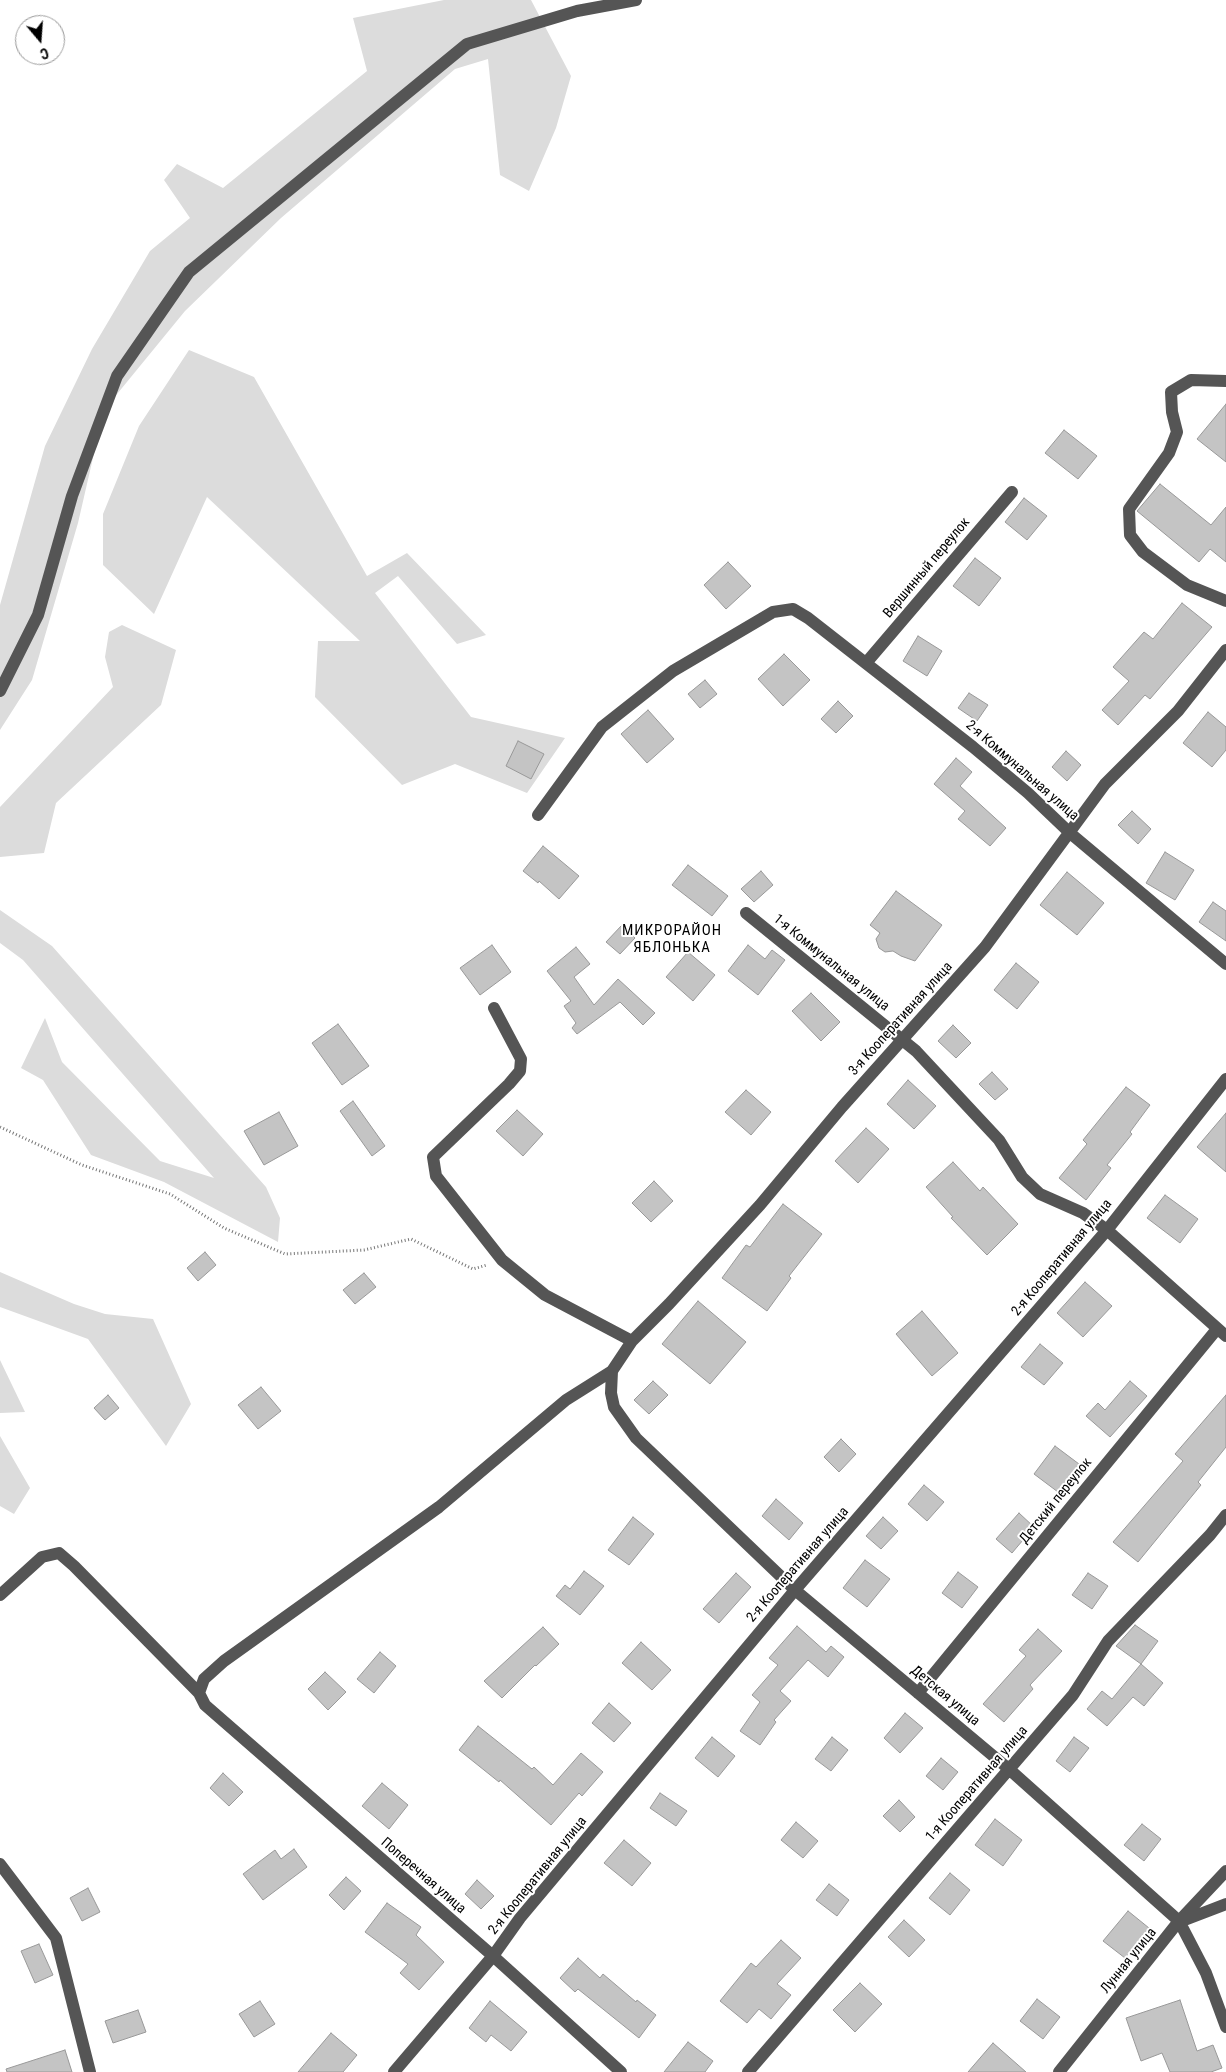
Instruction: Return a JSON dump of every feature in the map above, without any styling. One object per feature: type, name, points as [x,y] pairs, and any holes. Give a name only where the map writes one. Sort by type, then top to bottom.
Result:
[{"type":"street","points":[[0,691],[38,615],[72,496],[117,376],[189,272],[466,44],[577,11],[636,0]]},
{"type":"street","points":[[1226,381],[1191,380],[1171,392],[1172,412],[1177,432],[1169,453],[1129,509],[1130,535],[1143,552],[1188,585],[1226,601]]},
{"type":"street","name":"Вершинный переулок","points":[[866,663],[1012,492]]},
{"type":"street","name":"2-я Коммунальная улица","points":[[538,815],[602,727],[673,671],[773,612],[793,609],[808,618],[974,747],[1028,793],[1070,833],[1226,964]]},
{"type":"street","name":"3-я Кооперативная улица","points":[[612,1371],[632,1341],[754,1212],[842,1107],[985,947],[1105,784],[1178,711],[1226,650]]},
{"type":"street","name":"1-я Коммунальная улица","points":[[746,913],[916,1051],[999,1140],[1022,1176],[1040,1194],[1083,1213],[1107,1230],[1222,1333]]},
{"type":"street","points":[[494,1008],[521,1059],[520,1071],[509,1084],[433,1157],[436,1176],[502,1260],[545,1295],[632,1341]]},
{"type":"street","name":"2-я Кооперативная улица","points":[[394,2072],[493,1956],[520,1918],[795,1590],[1107,1230],[1226,1079]]},
{"type":"street","name":"Детский переулок","points":[[918,1693],[1222,1333]]},
{"type":"street","points":[[0,1595],[42,1557],[60,1553],[199,1693],[204,1679],[224,1662],[439,1507],[566,1400],[612,1371]]},
{"type":"street","name":"Детская улица","points":[[612,1371],[614,1407],[636,1438],[795,1590],[1010,1770],[1180,1921],[1206,1973],[1226,2027]]},
{"type":"street","name":"1-я Кооперативная улица","points":[[748,2072],[1073,1695],[1108,1641],[1210,1535],[1226,1515]]},
{"type":"street","name":"Поперечная улица","points":[[199,1693],[205,1705],[493,1956],[620,2072]]},
{"type":"street","points":[[0,1864],[56,1938],[90,2072]]},
{"type":"street","name":"Лунная улица","points":[[1059,2072],[1180,1921],[1226,1871]]},
{"type":"street","points":[[1180,1921],[1226,1904]]},
{"type":"path","points":[[0,1127],[82,1166],[170,1194],[224,1228],[285,1254],[364,1250],[411,1239],[473,1269],[502,1260]]},
{"type":"shaded area","points":[[444,0],[531,0],[571,76],[556,128],[529,191],[500,175],[488,59],[455,69],[281,218],[185,311],[104,410],[78,523],[32,680],[0,730],[0,605],[45,446],[92,349],[150,251],[190,218],[164,180],[177,164],[223,188],[367,71],[353,18]]},
{"type":"shaded area","points":[[189,350],[254,377],[367,576],[407,553],[486,635],[457,644],[398,576],[375,593],[471,717],[565,738],[527,793],[455,764],[402,785],[315,697],[318,641],[360,641],[207,497],[154,614],[103,565],[103,514],[139,426]]},
{"type":"shaded area","points":[[122,625],[176,650],[161,705],[56,803],[44,853],[0,857],[0,807],[113,687],[105,657],[109,632]]},
{"type":"shaded area","points":[[0,910],[52,946],[266,1187],[280,1218],[278,1242],[164,1182],[91,1155],[43,1080],[21,1068],[45,1018],[62,1062],[160,1161],[214,1178],[23,960],[0,943]]},
{"type":"shaded area","points":[[0,1272],[74,1304],[105,1314],[153,1319],[191,1404],[166,1446],[88,1339],[0,1307]]},
{"type":"shaded area","points":[[0,1360],[25,1412],[0,1413]]},
{"type":"shaded area","points":[[0,1436],[30,1488],[14,1514],[0,1506]]},
{"type":"building","points":[[1226,404],[1226,462],[1197,439]]},
{"type":"building","points":[[1064,430],[1097,456],[1078,479],[1045,453]]},
{"type":"building","points":[[1160,484],[1211,525],[1226,507],[1226,562],[1210,549],[1199,562],[1137,511]]},
{"type":"building","points":[[1024,498],[1047,516],[1027,540],[1005,522]]},
{"type":"building","points":[[975,558],[1001,578],[979,606],[953,586]]},
{"type":"building","points":[[728,562],[751,586],[726,609],[704,585]]},
{"type":"building","points":[[1182,603],[1212,627],[1150,699],[1145,695],[1118,725],[1102,710],[1129,681],[1113,667],[1144,632],[1153,639]]},
{"type":"building","points":[[918,636],[942,651],[927,676],[903,661]]},
{"type":"building","points":[[784,654],[810,680],[783,706],[758,679]]},
{"type":"building","points":[[705,680],[717,694],[700,708],[688,694]]},
{"type":"building","points":[[969,693],[988,705],[977,721],[958,708]]},
{"type":"building","points":[[838,701],[853,716],[836,733],[821,719]]},
{"type":"building","points":[[648,710],[674,739],[647,763],[621,734]]},
{"type":"building","points":[[1208,712],[1226,727],[1226,750],[1212,767],[1183,743]]},
{"type":"building","points":[[518,741],[544,754],[531,779],[506,766]]},
{"type":"building","points":[[1066,751],[1081,765],[1067,781],[1052,767]]},
{"type":"building","points":[[956,758],[972,772],[960,786],[1006,828],[990,846],[958,819],[965,811],[934,784]]},
{"type":"building","points":[[1132,811],[1151,829],[1138,844],[1118,825]]},
{"type":"building","points":[[543,846],[579,876],[559,899],[539,881],[538,883],[523,871]]},
{"type":"building","points":[[1165,852],[1194,870],[1175,900],[1146,883]]},
{"type":"building","points":[[688,865],[728,896],[712,916],[672,885]]},
{"type":"building","points":[[761,871],[773,885],[754,902],[741,889]]},
{"type":"building","points":[[1067,872],[1104,903],[1077,935],[1040,905]]},
{"type":"building","points":[[896,891],[942,925],[915,961],[893,951],[885,952],[879,948],[876,939],[880,933],[870,925]]},
{"type":"building","points":[[1213,902],[1226,911],[1226,941],[1199,922]]},
{"type":"building","points":[[622,925],[635,938],[620,954],[606,942]]},
{"type":"building","points":[[492,945],[511,972],[480,995],[460,968]]},
{"type":"building","points":[[748,945],[765,959],[772,950],[785,960],[758,995],[728,971]]},
{"type":"building","points":[[576,947],[590,964],[574,977],[594,1005],[618,979],[655,1013],[643,1025],[620,1002],[577,1034],[572,1028],[576,1023],[564,1006],[571,1001],[547,971]]},
{"type":"building","points":[[688,952],[715,975],[693,1001],[666,977]]},
{"type":"building","points":[[1016,963],[1039,982],[1017,1009],[994,990]]},
{"type":"building","points":[[811,993],[840,1022],[821,1041],[792,1011]]},
{"type":"building","points":[[338,1024],[369,1066],[342,1085],[312,1043]]},
{"type":"building","points":[[953,1025],[971,1043],[956,1058],[938,1041]]},
{"type":"building","points":[[992,1072],[1008,1089],[995,1100],[979,1084]]},
{"type":"building","points":[[908,1080],[936,1106],[914,1129],[887,1104]]},
{"type":"building","points":[[1126,1087],[1150,1105],[1130,1132],[1132,1134],[1107,1165],[1111,1168],[1086,1200],[1059,1178],[1087,1144],[1083,1140]]},
{"type":"building","points":[[746,1090],[771,1112],[751,1135],[725,1112]]},
{"type":"building","points":[[353,1101],[385,1146],[372,1156],[340,1111]]},
{"type":"building","points":[[517,1110],[543,1134],[523,1156],[496,1131]]},
{"type":"building","points":[[279,1112],[298,1146],[264,1165],[244,1131]]},
{"type":"building","points":[[1226,1113],[1226,1172],[1197,1147]]},
{"type":"building","points":[[866,1128],[889,1149],[858,1183],[835,1161]]},
{"type":"building","points":[[953,1162],[980,1191],[983,1187],[1018,1224],[987,1255],[951,1218],[953,1217],[926,1187]]},
{"type":"building","points":[[654,1181],[673,1201],[651,1222],[632,1203]]},
{"type":"building","points":[[1165,1195],[1198,1219],[1180,1243],[1147,1218]]},
{"type":"building","points":[[783,1204],[822,1234],[789,1276],[791,1278],[767,1311],[722,1278],[746,1245],[750,1247]]},
{"type":"building","points":[[205,1252],[216,1265],[198,1281],[187,1268]]},
{"type":"building","points":[[364,1273],[376,1287],[355,1304],[343,1290]]},
{"type":"building","points":[[1085,1282],[1112,1306],[1083,1337],[1057,1313]]},
{"type":"building","points":[[698,1301],[746,1342],[710,1384],[662,1344]]},
{"type":"building","points":[[922,1311],[958,1353],[932,1376],[896,1334]]},
{"type":"building","points":[[1040,1344],[1063,1363],[1044,1385],[1021,1367]]},
{"type":"building","points":[[653,1381],[668,1395],[649,1414],[634,1400]]},
{"type":"building","points":[[1130,1381],[1147,1396],[1110,1437],[1086,1416],[1098,1403],[1105,1410]]},
{"type":"building","points":[[261,1387],[281,1411],[258,1429],[238,1405]]},
{"type":"building","points":[[108,1395],[119,1408],[105,1420],[94,1408]]},
{"type":"building","points":[[1226,1395],[1226,1447],[1198,1482],[1201,1485],[1138,1562],[1113,1542],[1183,1461],[1175,1454]]},
{"type":"building","points":[[841,1439],[856,1454],[839,1472],[824,1457]]},
{"type":"building","points":[[1055,1446],[1083,1467],[1062,1495],[1034,1474]]},
{"type":"building","points":[[924,1485],[944,1502],[927,1521],[908,1504]]},
{"type":"building","points":[[776,1499],[803,1523],[789,1540],[762,1516]]},
{"type":"building","points":[[1019,1513],[1034,1527],[1012,1553],[996,1539]]},
{"type":"building","points":[[633,1517],[654,1534],[629,1565],[608,1550]]},
{"type":"building","points":[[883,1517],[898,1531],[881,1549],[866,1536]]},
{"type":"building","points":[[865,1560],[890,1579],[867,1607],[843,1588]]},
{"type":"building","points":[[584,1571],[604,1586],[580,1615],[556,1596],[565,1585],[570,1589]]},
{"type":"building","points":[[958,1572],[978,1587],[962,1608],[942,1593]]},
{"type":"building","points":[[736,1573],[751,1587],[719,1623],[703,1609]]},
{"type":"building","points":[[1088,1573],[1108,1586],[1092,1609],[1072,1595]]},
{"type":"building","points":[[1135,1625],[1158,1641],[1141,1664],[1116,1646]]},
{"type":"building","points":[[797,1626],[826,1652],[831,1646],[844,1657],[828,1677],[808,1660],[780,1691],[791,1701],[774,1720],[776,1722],[760,1745],[740,1731],[760,1702],[752,1695],[778,1665],[769,1658]]},
{"type":"building","points":[[543,1627],[559,1644],[502,1698],[484,1681]]},
{"type":"building","points":[[1038,1629],[1062,1651],[1030,1685],[1033,1689],[1004,1722],[983,1704],[1026,1656],[1019,1650]]},
{"type":"building","points":[[641,1642],[671,1670],[652,1690],[622,1663]]},
{"type":"building","points":[[380,1652],[396,1666],[374,1693],[357,1679]]},
{"type":"building","points":[[1141,1664],[1163,1683],[1144,1706],[1133,1697],[1107,1726],[1087,1709],[1102,1691],[1112,1699]]},
{"type":"building","points":[[325,1672],[346,1692],[328,1710],[308,1689]]},
{"type":"building","points":[[609,1703],[631,1723],[614,1742],[592,1723]]},
{"type":"building","points":[[905,1713],[923,1728],[900,1753],[884,1738]]},
{"type":"building","points":[[478,1726],[532,1769],[534,1767],[553,1785],[581,1753],[603,1772],[582,1796],[579,1793],[551,1825],[500,1780],[499,1782],[459,1750]]},
{"type":"building","points":[[712,1737],[735,1756],[718,1777],[695,1758]]},
{"type":"building","points":[[832,1737],[848,1750],[831,1771],[815,1759]]},
{"type":"building","points":[[1074,1737],[1089,1748],[1070,1772],[1056,1761]]},
{"type":"building","points":[[941,1758],[958,1772],[943,1790],[926,1776]]},
{"type":"building","points":[[223,1773],[243,1792],[229,1806],[210,1788]]},
{"type":"building","points":[[382,1783],[408,1805],[389,1829],[362,1806]]},
{"type":"building","points":[[660,1793],[687,1811],[676,1826],[650,1808]]},
{"type":"building","points":[[899,1800],[915,1817],[900,1832],[883,1816]]},
{"type":"building","points":[[995,1819],[1022,1840],[1003,1866],[975,1845]]},
{"type":"building","points":[[796,1822],[818,1841],[803,1858],[781,1840]]},
{"type":"building","points":[[1142,1824],[1161,1839],[1144,1861],[1124,1845]]},
{"type":"building","points":[[624,1840],[651,1863],[632,1886],[604,1863]]},
{"type":"building","points":[[294,1849],[307,1867],[263,1900],[243,1874],[275,1850],[281,1859]]},
{"type":"building","points":[[950,1873],[970,1890],[950,1915],[929,1898]]},
{"type":"building","points":[[346,1877],[361,1891],[344,1910],[329,1895]]},
{"type":"building","points":[[477,1880],[494,1896],[481,1909],[465,1894]]},
{"type":"building","points":[[829,1884],[849,1900],[837,1916],[816,1900]]},
{"type":"building","points":[[88,1888],[100,1912],[82,1921],[70,1898]]},
{"type":"building","points":[[387,1903],[421,1927],[416,1935],[444,1962],[419,1990],[400,1973],[408,1964],[365,1932]]},
{"type":"building","points":[[1128,1911],[1149,1928],[1125,1958],[1103,1941]]},
{"type":"building","points":[[904,1920],[925,1940],[909,1957],[888,1937]]},
{"type":"building","points":[[781,1940],[801,1958],[777,1984],[791,1995],[771,2019],[759,2009],[747,2023],[720,2001],[751,1963],[756,1967]]},
{"type":"building","points":[[39,1944],[53,1975],[35,1983],[21,1951]]},
{"type":"building","points":[[578,1958],[600,1978],[603,1974],[636,2002],[637,2000],[656,2015],[639,2038],[578,1989],[575,1992],[560,1978]]},
{"type":"building","points":[[860,1983],[882,2004],[855,2032],[833,2010]]},
{"type":"building","points":[[1037,1999],[1060,2017],[1043,2039],[1020,2021]]},
{"type":"building","points":[[1180,2000],[1197,2051],[1213,2045],[1222,2068],[1211,2072],[1170,2072],[1162,2053],[1141,2061],[1126,2018]]},
{"type":"building","points":[[260,2001],[275,2024],[254,2037],[239,2014]]},
{"type":"building","points":[[490,2001],[527,2032],[511,2051],[491,2035],[486,2042],[469,2028]]},
{"type":"building","points":[[138,2010],[146,2032],[113,2043],[105,2021]]},
{"type":"building","points":[[331,2033],[357,2055],[343,2072],[298,2072]]},
{"type":"building","points":[[688,2042],[713,2061],[705,2072],[664,2072]]},
{"type":"building","points":[[993,2043],[1026,2072],[968,2072]]},
{"type":"building","points":[[65,2050],[72,2072],[7,2072],[6,2069]]},
{"type":"district","name":"МИКРОРАЙОН ЯБЛОНЬКА","points":[[672,940]]}]
